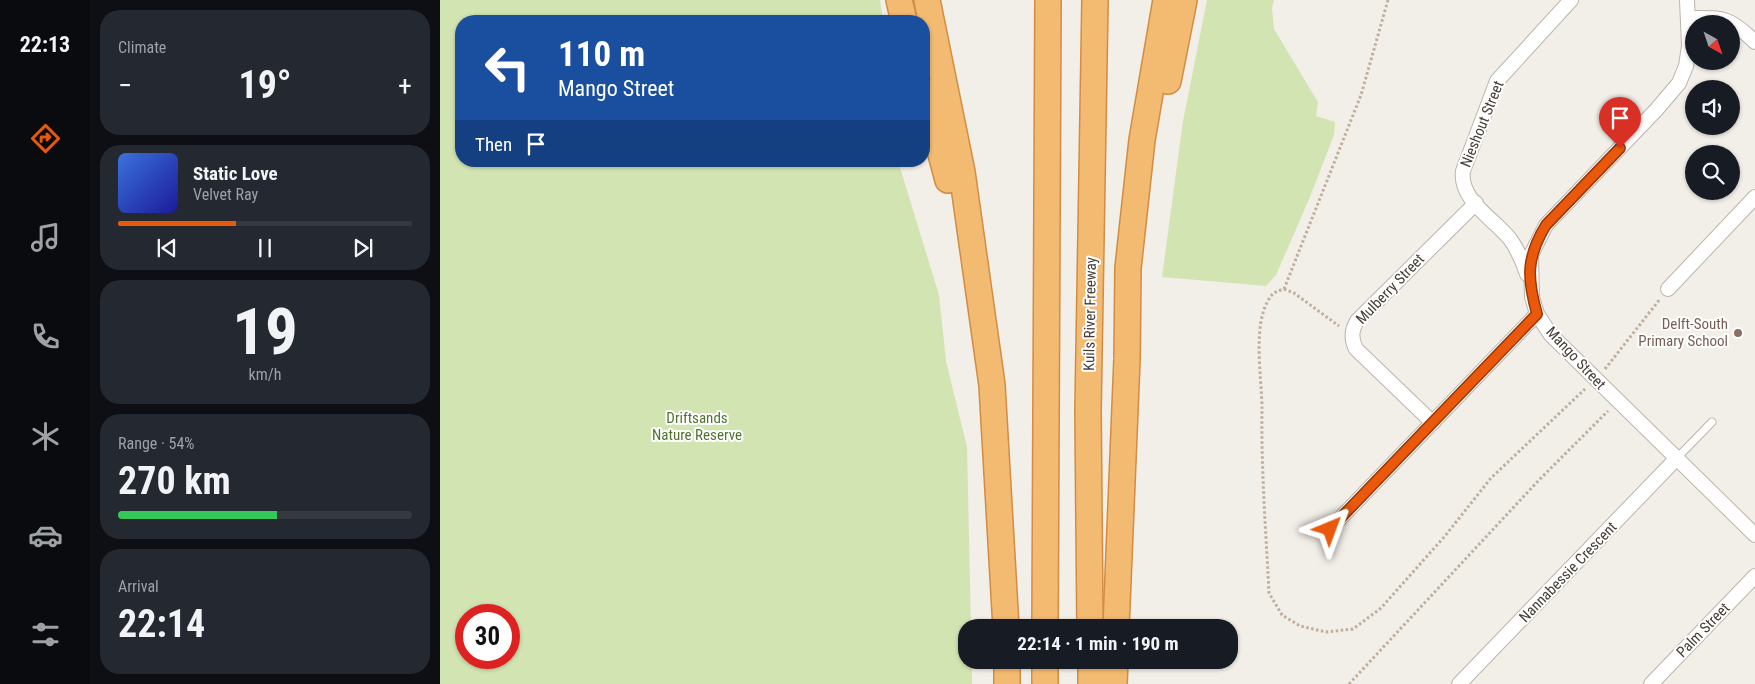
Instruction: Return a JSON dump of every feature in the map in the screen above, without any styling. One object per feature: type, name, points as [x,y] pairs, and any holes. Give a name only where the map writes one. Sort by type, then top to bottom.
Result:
[{"type":"highway","points":[[898,0],[902,15]]},
{"type":"highway","points":[[927,0],[962,172],[992,385],[1005,619]]},
{"type":"highway","points":[[1045,619],[1048,0]]},
{"type":"highway","name":"Kuils River Freeway","points":[[1090,619],[1088,411],[1095,0]]},
{"type":"highway","points":[[1116,619],[1127,359],[1128,268],[1133,206],[1166,0]]},
{"type":"highway","points":[[1127,359],[1150,182],[1184,0]]},
{"type":"highway","points":[[930,111],[976,276]]},
{"type":"highway","points":[[1007,669],[1008,684]]},
{"type":"highway","points":[[1045,669],[1045,684]]},
{"type":"highway","points":[[1091,669],[1091,684]]},
{"type":"highway","points":[[1114,684],[1115,669]]},
{"type":"street","name":"Nieshout Street","points":[[1530,282],[1516,247],[1465,189],[1463,171],[1497,81],[1515,58],[1571,0]]},
{"type":"street","name":"Mango Street","points":[[1687,0],[1688,15]]},
{"type":"street","points":[[1740,28],[1755,42]]},
{"type":"street","name":"Mango Street","points":[[1685,68],[1678,83],[1657,109],[1546,225],[1531,255],[1530,282],[1537,314],[1551,335],[1617,402],[1755,535]]},
{"type":"street","points":[[1668,289],[1755,197]]},
{"type":"street","name":"Mulberry Street","points":[[1433,423],[1356,349],[1352,335],[1357,321],[1476,203]]},
{"type":"street","points":[[1330,529],[1537,314]]},
{"type":"street","name":"Nannabessie Crescent","points":[[1459,684],[1676,459]]},
{"type":"street","name":"Palm Street","points":[[1651,684],[1755,576]]},
{"type":"lane","points":[[1676,459],[1712,422]]},
{"type":"path","points":[[1388,0],[1361,95],[1284,288],[1274,292],[1268,300],[1261,327],[1258,352],[1261,394],[1260,431],[1269,593],[1282,614],[1300,626],[1326,632],[1353,629],[1381,608],[1445,536],[1491,478],[1595,380],[1620,352],[1668,289]]},
{"type":"path","points":[[1284,288],[1294,293],[1352,335]]},
{"type":"path","points":[[1349,684],[1540,480],[1617,402]]},
{"type":"green space","name":"Driftsands Nature Reserve","points":[[440,0],[880,0],[882,15],[455,15],[455,167],[900,167],[939,295],[946,361],[967,447],[971,619],[958,619],[958,669],[972,669],[972,684],[440,684]]},
{"type":"green space","points":[[1207,0],[1274,0],[1272,8],[1274,29],[1318,102],[1316,116],[1335,122],[1334,135],[1310,197],[1276,275],[1266,286],[1162,277],[1183,121]]},
{"type":"place","name":"Delft-South Primary School","points":[[1738,333]]},
{"type":"route","points":[[1330,529],[1537,314],[1530,282],[1531,255],[1537,240],[1546,225],[1620,148]]}]
